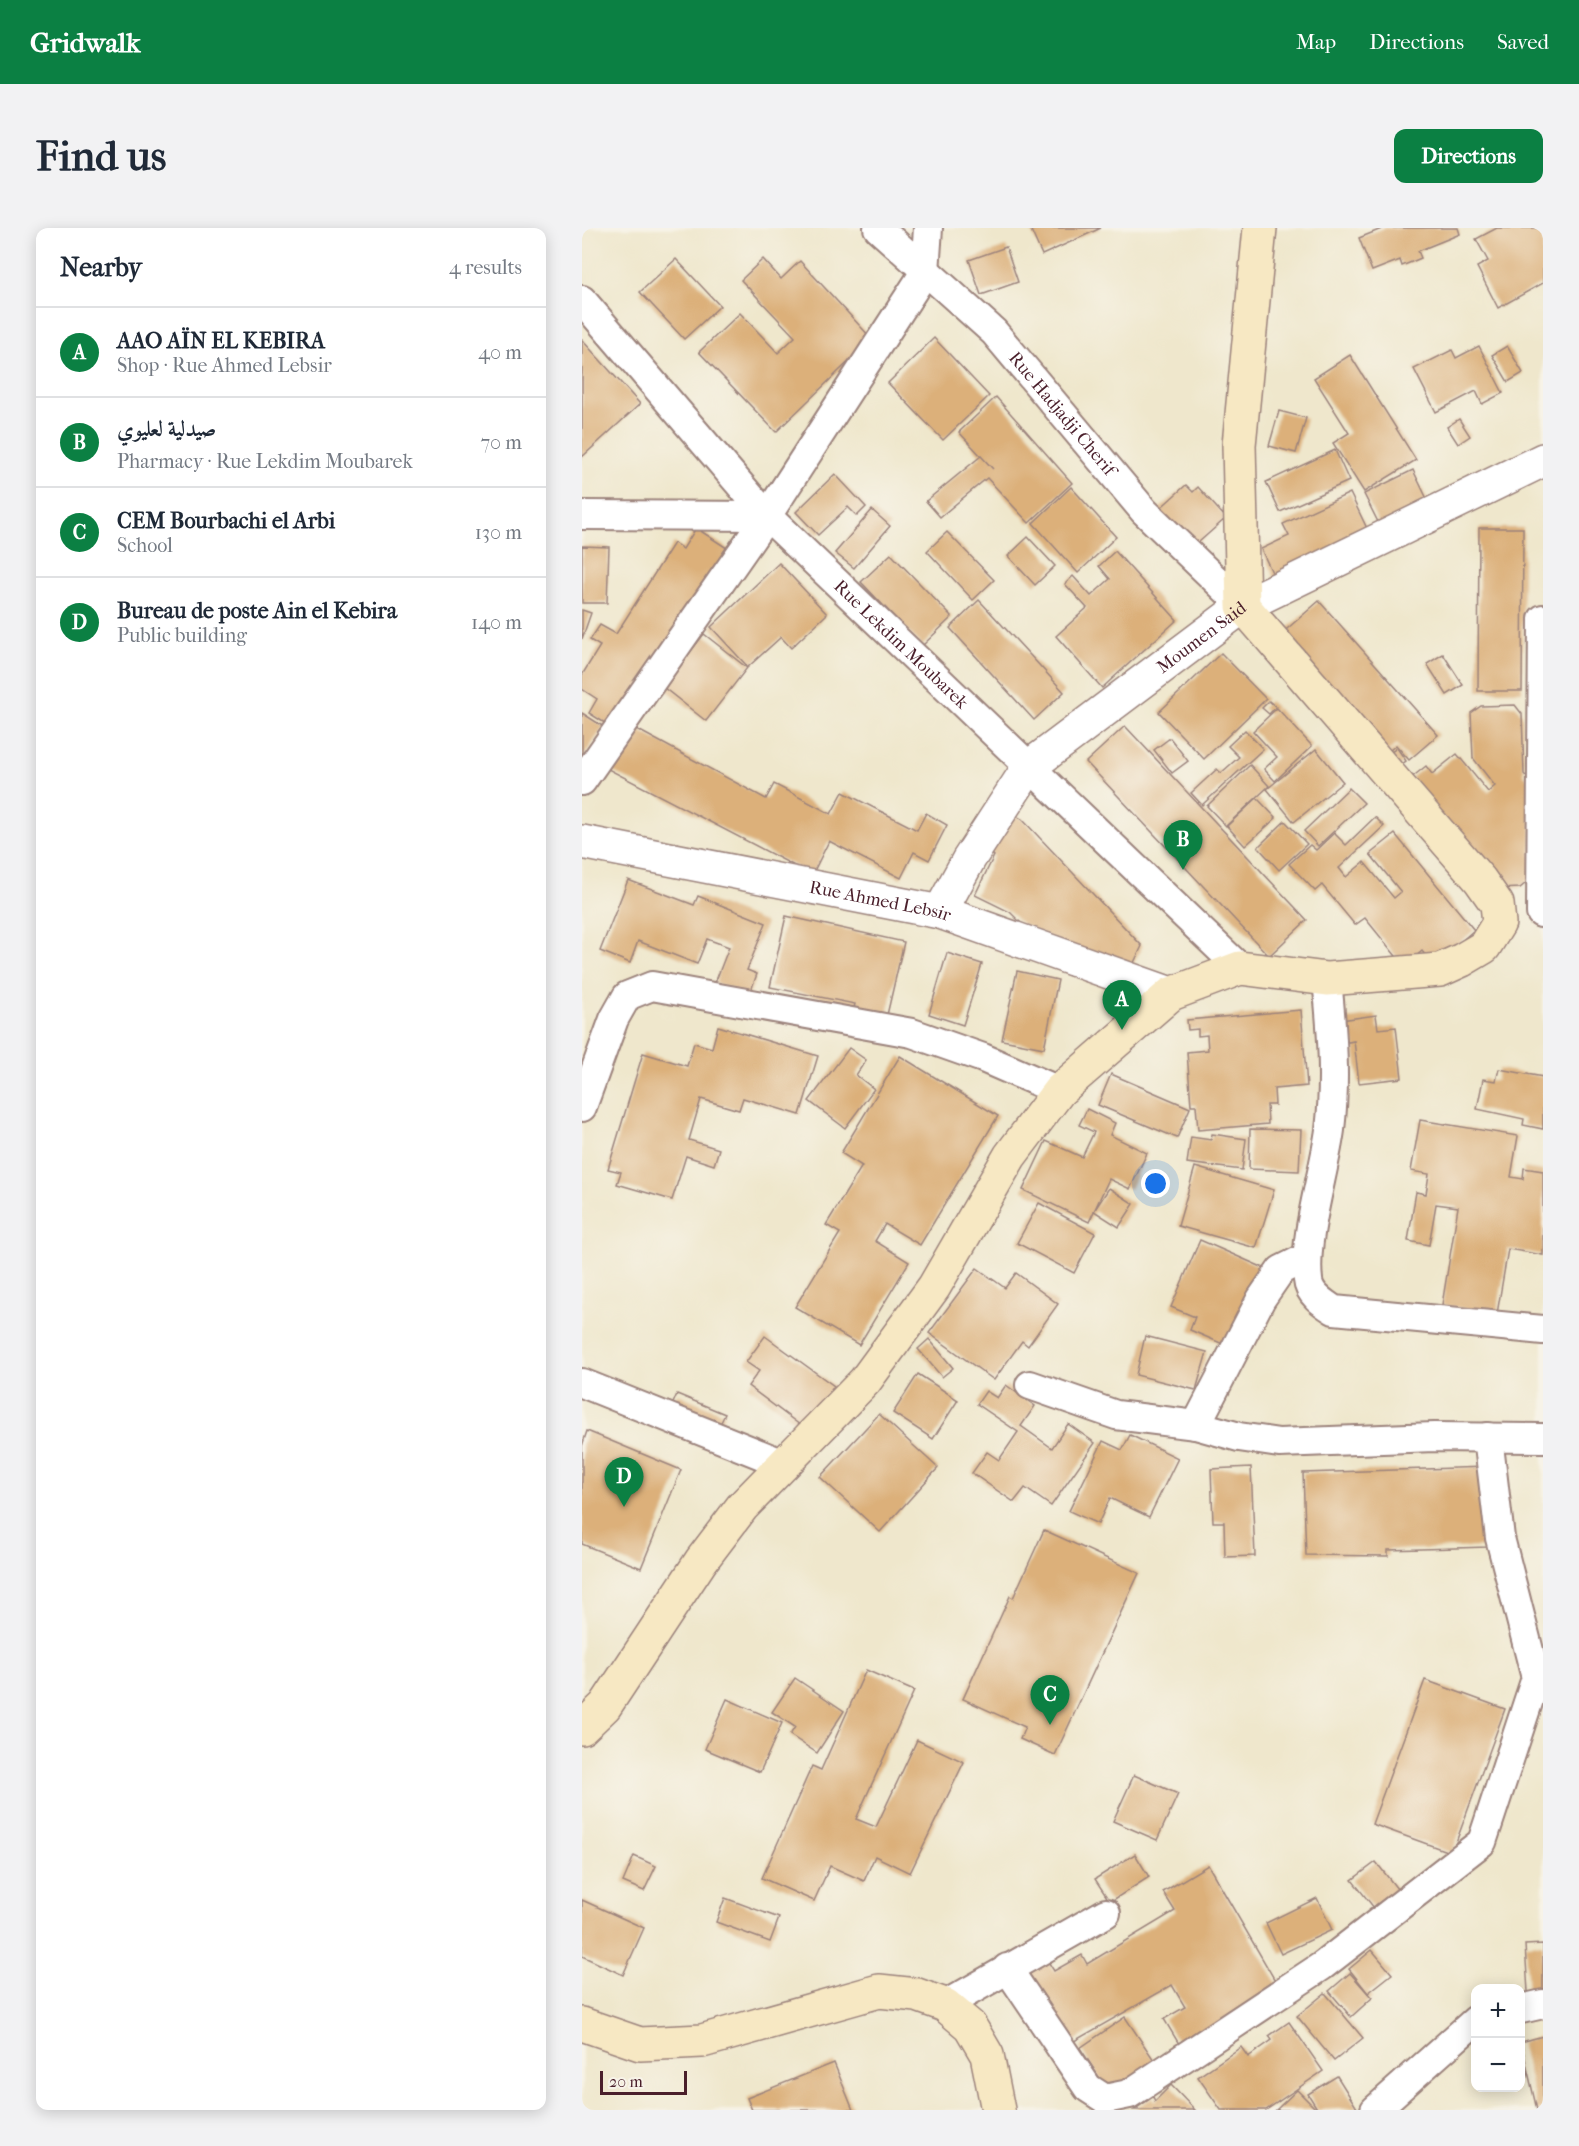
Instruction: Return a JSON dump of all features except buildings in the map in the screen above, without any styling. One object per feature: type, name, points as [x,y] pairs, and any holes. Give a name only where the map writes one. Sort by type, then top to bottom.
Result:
[{"type":"main road","points":[[582,1728],[605,1706],[701,1561],[742,1508],[865,1381],[934,1287],[1011,1156],[1059,1091],[1171,994],[1240,968],[1327,979],[1440,970],[1484,947],[1499,923],[1497,904],[1480,880],[1243,606],[1239,445],[1260,228]]},
{"type":"main road","points":[[582,2024],[640,2044],[702,2041],[879,1991],[917,1995],[945,2005],[970,2026],[987,2055],[998,2110]]},
{"type":"street","name":"Rue Hadjadji Cherif","points":[[878,228],[994,332],[1144,511],[1243,606]]},
{"type":"street","points":[[582,781],[767,516],[925,272],[928,228]]},
{"type":"street","name":"Rue Lekdim Moubarek","points":[[582,300],[767,516],[1240,968]]},
{"type":"street","name":"Moumen Said","points":[[940,912],[969,859],[1029,767],[1243,606],[1543,460]]},
{"type":"street","points":[[582,514],[767,516]]},
{"type":"street","points":[[1499,923],[1542,913],[1543,619]]},
{"type":"street","name":"Rue Ahmed Lebsir","points":[[582,842],[940,912],[1171,994]]},
{"type":"street","points":[[1327,979],[1334,1079],[1330,1131],[1307,1257],[1308,1283],[1320,1301],[1334,1310],[1543,1330]]},
{"type":"street","points":[[582,1107],[614,1019],[627,996],[652,986],[912,1033],[983,1058],[1059,1091]]},
{"type":"street","points":[[1196,1425],[1261,1299],[1281,1270],[1307,1257]]},
{"type":"street","points":[[582,1383],[784,1464]]},
{"type":"street","points":[[1030,1385],[1116,1415],[1196,1425],[1239,1437],[1279,1443],[1488,1437],[1543,1438]]},
{"type":"street","points":[[1007,1968],[1088,2088],[1105,2099],[1129,2094],[1322,1966],[1482,1842],[1536,1678],[1500,1538],[1488,1437]]},
{"type":"street","points":[[945,2005],[1106,1914]]},
{"type":"street","points":[[1525,2008],[1543,2004]]},
{"type":"street","points":[[1375,2110],[1471,2024]]},
{"type":"place","name":"صيدلية لعليوي","points":[[1183,870]]},
{"type":"place","name":"AAO AÏN EL KEBIRA","points":[[1122,1030]]},
{"type":"place","name":"Bureau de poste Ain el Kebira","points":[[624,1507]]},
{"type":"place","name":"CEM Bourbachi el Arbi","points":[[1050,1725]]}]
